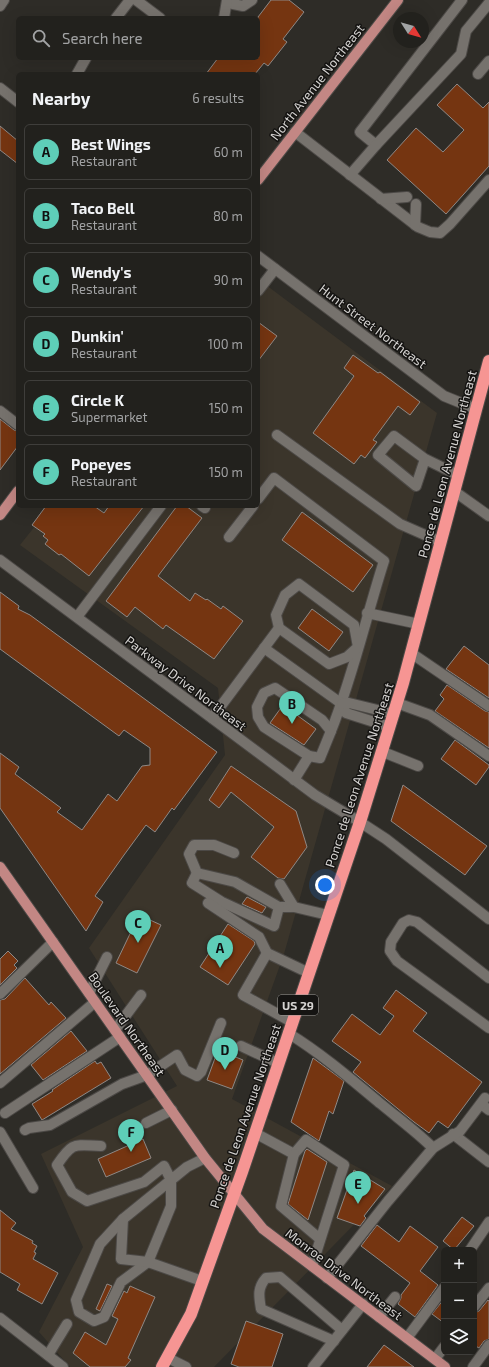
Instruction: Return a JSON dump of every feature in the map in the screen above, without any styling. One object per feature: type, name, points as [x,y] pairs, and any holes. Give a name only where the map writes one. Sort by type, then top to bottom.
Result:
[{"type":"highway","name":"Ponce de Leon Avenue Northeast","points":[[165,1362],[191,1314],[255,1133],[360,822],[396,708],[476,409],[485,390],[489,361]]},
{"type":"main road","name":"North Avenue Northeast","points":[[260,177],[398,0]]},
{"type":"main road","points":[[0,515],[16,494]]},
{"type":"main road","name":"Boulevard Northeast","points":[[0,867],[205,1158],[234,1194]]},
{"type":"main road","name":"Monroe Drive Northeast","points":[[234,1194],[263,1229],[445,1367]]},
{"type":"street","points":[[0,6],[4,0]]},
{"type":"street","points":[[118,16],[130,0]]},
{"type":"street","points":[[136,0],[157,16]]},
{"type":"street","points":[[224,16],[227,0],[233,4],[243,6],[252,0]]},
{"type":"street","points":[[376,145],[360,132],[462,0]]},
{"type":"street","points":[[350,175],[461,54],[466,31],[489,2]]},
{"type":"street","points":[[78,72],[84,60]]},
{"type":"street","points":[[478,74],[489,61]]},
{"type":"street","points":[[0,88],[16,100]]},
{"type":"street","points":[[295,132],[415,225],[430,232],[440,233],[450,224],[489,180]]},
{"type":"street","points":[[381,199],[407,197]]},
{"type":"street","points":[[415,225],[416,204]]},
{"type":"street","name":"Hunt Street Northeast","points":[[260,258],[444,396],[476,409]]},
{"type":"street","points":[[260,288],[275,269]]},
{"type":"street","points":[[0,411],[16,423]]},
{"type":"street","points":[[276,435],[400,524],[441,542]]},
{"type":"street","points":[[425,459],[416,486],[378,455],[394,436],[425,459],[458,475]]},
{"type":"street","points":[[260,496],[274,478],[384,561],[367,613],[342,704],[331,731],[320,758],[309,756],[264,727],[258,717],[257,707],[264,694],[275,688],[322,720],[331,731]]},
{"type":"street","points":[[454,491],[489,516]]},
{"type":"street","points":[[77,617],[159,508]]},
{"type":"street","points":[[229,537],[251,508]]},
{"type":"street","name":"Parkway Drive Northeast","points":[[0,560],[294,780],[315,795],[386,839],[489,919]]},
{"type":"street","points":[[300,584],[354,625],[358,647],[347,657],[329,664],[279,628],[276,615],[285,595],[300,584]]},
{"type":"street","points":[[367,613],[419,624]]},
{"type":"street","points":[[212,718],[279,628]]},
{"type":"street","points":[[264,648],[342,704],[346,713],[390,727]]},
{"type":"street","points":[[411,653],[489,706]]},
{"type":"street","points":[[342,704],[350,703],[396,708],[430,715],[489,756]]},
{"type":"street","points":[[382,752],[418,766]]},
{"type":"street","points":[[294,780],[309,756]]},
{"type":"street","points":[[234,853],[214,844],[194,845],[189,854],[197,873],[192,883],[222,902],[274,926],[279,907]]},
{"type":"street","points":[[197,873],[235,882],[279,907],[294,907],[328,915]]},
{"type":"street","points":[[280,884],[294,907]]},
{"type":"street","points":[[208,903],[259,937],[267,953],[309,973]]},
{"type":"street","points":[[489,978],[417,922],[409,920],[403,923],[391,942],[390,951],[397,961],[489,1028]]},
{"type":"street","points":[[0,994],[53,942]]},
{"type":"street","points":[[267,953],[243,995],[290,1028],[314,1050],[417,1132],[433,1148]]},
{"type":"street","points":[[89,993],[107,957]]},
{"type":"street","points":[[5,1113],[118,1033],[141,995]]},
{"type":"street","points":[[0,1083],[95,1002]]},
{"type":"street","points":[[25,1130],[50,1125],[122,1084],[147,1074],[177,1055],[186,1070],[197,1076],[201,1072],[221,1024]]},
{"type":"street","points":[[241,1046],[278,1064]]},
{"type":"street","points":[[327,1278],[388,1201],[433,1148],[460,1130],[485,1104]]},
{"type":"street","points":[[146,1123],[172,1110]]},
{"type":"street","points":[[0,1132],[33,1188]]},
{"type":"street","points":[[255,1133],[294,1154]]},
{"type":"street","points":[[453,1134],[489,1162]]},
{"type":"street","points":[[312,1266],[344,1165],[306,1140],[294,1154],[281,1206],[320,1239]]},
{"type":"street","points":[[101,1146],[78,1145],[67,1150],[58,1165],[72,1192],[87,1201],[144,1182],[164,1166],[171,1180],[171,1206],[148,1262],[121,1282],[104,1317],[94,1321],[79,1312],[76,1300],[100,1244],[123,1219],[171,1180],[187,1167],[205,1158]]},
{"type":"street","points":[[123,1219],[121,1258],[148,1262],[202,1282]]},
{"type":"street","points":[[471,1247],[489,1222]]},
{"type":"street","points":[[334,1341],[262,1309],[259,1294],[262,1283],[266,1278],[280,1277],[342,1330]]},
{"type":"street","points":[[477,1304],[489,1288]]},
{"type":"street","points":[[407,1338],[441,1292]]},
{"type":"street","points":[[379,1317],[395,1298]]},
{"type":"street","points":[[313,1367],[362,1304]]},
{"type":"street","points":[[0,1318],[63,1367]]},
{"type":"street","points":[[48,1355],[67,1324]]},
{"type":"street","points":[[473,1367],[489,1345]]},
{"type":"street","points":[[434,1359],[441,1351]]},
{"type":"street","points":[[165,1362],[186,1367]]},
{"type":"shaded area","points":[[260,280],[437,413],[284,954],[232,1099],[392,1186],[214,1367],[70,1367],[39,1332],[83,1247],[41,1154],[177,1086],[89,948],[225,755],[218,688],[20,545],[49,508],[260,508]]},
{"type":"building","points":[[271,0],[289,0],[304,12],[283,39],[287,42],[268,66],[264,63],[257,72],[208,72],[216,60],[260,60],[260,16],[259,16]]},
{"type":"building","points":[[457,84],[483,108],[489,102],[489,166],[446,214],[387,160],[416,128],[443,152],[464,130],[437,105]]},
{"type":"building","points":[[0,126],[16,139],[16,162],[0,150]]},
{"type":"building","points":[[260,323],[277,336],[260,358]]},
{"type":"building","points":[[353,355],[378,373],[380,372],[420,402],[410,415],[398,406],[373,440],[377,442],[365,458],[361,455],[354,464],[313,433],[354,376],[344,368]]},
{"type":"building","points":[[0,419],[16,430],[16,449],[0,470]]},
{"type":"building","points":[[45,508],[97,508],[104,513],[108,508],[142,508],[89,576],[61,554],[59,555],[45,544],[48,540],[43,536],[45,534],[32,525]]},
{"type":"building","points":[[176,508],[189,508],[202,518],[158,576],[190,601],[195,593],[221,609],[223,606],[243,621],[214,659],[166,625],[163,629],[135,607],[127,617],[106,601]]},
{"type":"building","points":[[302,512],[373,565],[353,592],[282,540]]},
{"type":"building","points":[[0,592],[19,606],[18,609],[30,615],[217,752],[174,810],[172,808],[155,832],[146,825],[124,855],[95,896],[103,902],[86,931],[0,808],[0,753],[19,767],[15,774],[61,808],[57,812],[82,830],[108,794],[117,801],[142,766],[150,765],[150,748],[124,730],[119,736],[0,649]]},
{"type":"building","points":[[312,609],[343,632],[329,651],[298,628]]},
{"type":"building","points":[[464,646],[489,665],[489,698],[446,669]]},
{"type":"building","points":[[447,685],[485,711],[489,712],[489,748],[435,711],[444,699],[440,695]]},
{"type":"building","points":[[283,705],[316,729],[304,745],[270,723]]},
{"type":"building","points":[[455,740],[489,765],[476,785],[441,759]]},
{"type":"building","points":[[231,766],[296,811],[307,847],[284,879],[278,878],[251,857],[274,827],[231,792],[219,808],[209,800]]},
{"type":"building","points":[[403,785],[487,846],[465,875],[391,821]]},
{"type":"building","points":[[247,897],[266,907],[262,913],[242,904]]},
{"type":"building","points":[[139,915],[161,925],[137,973],[116,963]]},
{"type":"building","points":[[228,924],[254,941],[255,944],[228,985],[200,967]]},
{"type":"building","points":[[8,951],[18,961],[14,965],[17,968],[0,985],[0,959]]},
{"type":"building","points":[[25,978],[49,1005],[51,1002],[66,1018],[0,1074],[0,1000],[5,999]]},
{"type":"building","points":[[396,990],[427,1013],[413,1031],[482,1082],[448,1128],[438,1121],[429,1133],[414,1122],[353,1072],[361,1062],[332,1041],[352,1014],[380,1035],[394,1016],[383,1008]]},
{"type":"building","points":[[71,1031],[87,1051],[43,1080],[31,1065]]},
{"type":"building","points":[[218,1050],[243,1060],[232,1089],[207,1080]]},
{"type":"building","points":[[313,1058],[344,1081],[333,1114],[329,1111],[319,1141],[291,1122]]},
{"type":"building","points":[[95,1061],[97,1064],[101,1062],[111,1078],[42,1120],[32,1104]]},
{"type":"building","points":[[143,1139],[151,1158],[106,1177],[98,1159]]},
{"type":"building","points":[[307,1149],[327,1162],[308,1220],[288,1204],[305,1151]]},
{"type":"building","points":[[354,1170],[385,1189],[364,1216],[366,1218],[360,1226],[337,1218]]},
{"type":"building","points":[[0,1210],[16,1223],[11,1229],[33,1241],[32,1243],[37,1246],[33,1259],[58,1273],[42,1304],[17,1290],[20,1284],[0,1272]]},
{"type":"building","points":[[462,1217],[474,1226],[456,1247],[450,1247],[443,1241]]},
{"type":"building","points":[[377,1225],[399,1242],[410,1226],[438,1247],[420,1271],[438,1285],[415,1317],[398,1304],[401,1295],[410,1283],[361,1246]]},
{"type":"building","points":[[107,1284],[112,1286],[100,1311],[96,1309]]},
{"type":"building","points":[[130,1286],[155,1297],[128,1358],[131,1360],[125,1367],[90,1367],[73,1353],[85,1332],[106,1345],[118,1319],[112,1316],[124,1291],[127,1293]]},
{"type":"building","points":[[488,1300],[489,1339],[484,1341],[479,1348],[477,1347],[477,1312]]},
{"type":"building","points":[[441,1303],[441,1321],[432,1314]]},
{"type":"building","points":[[246,1321],[283,1334],[272,1367],[239,1367],[231,1364]]},
{"type":"building","points":[[384,1345],[414,1367],[367,1367]]},
{"type":"place","name":"Taco Bell","points":[[292,724]]},
{"type":"place","name":"Wendy's","points":[[138,943]]},
{"type":"place","name":"Best Wings","points":[[220,968]]},
{"type":"place","name":"Dunkin'","points":[[225,1070]]},
{"type":"place","name":"Popeyes","points":[[131,1152]]},
{"type":"place","name":"Circle K","points":[[358,1204]]}]
